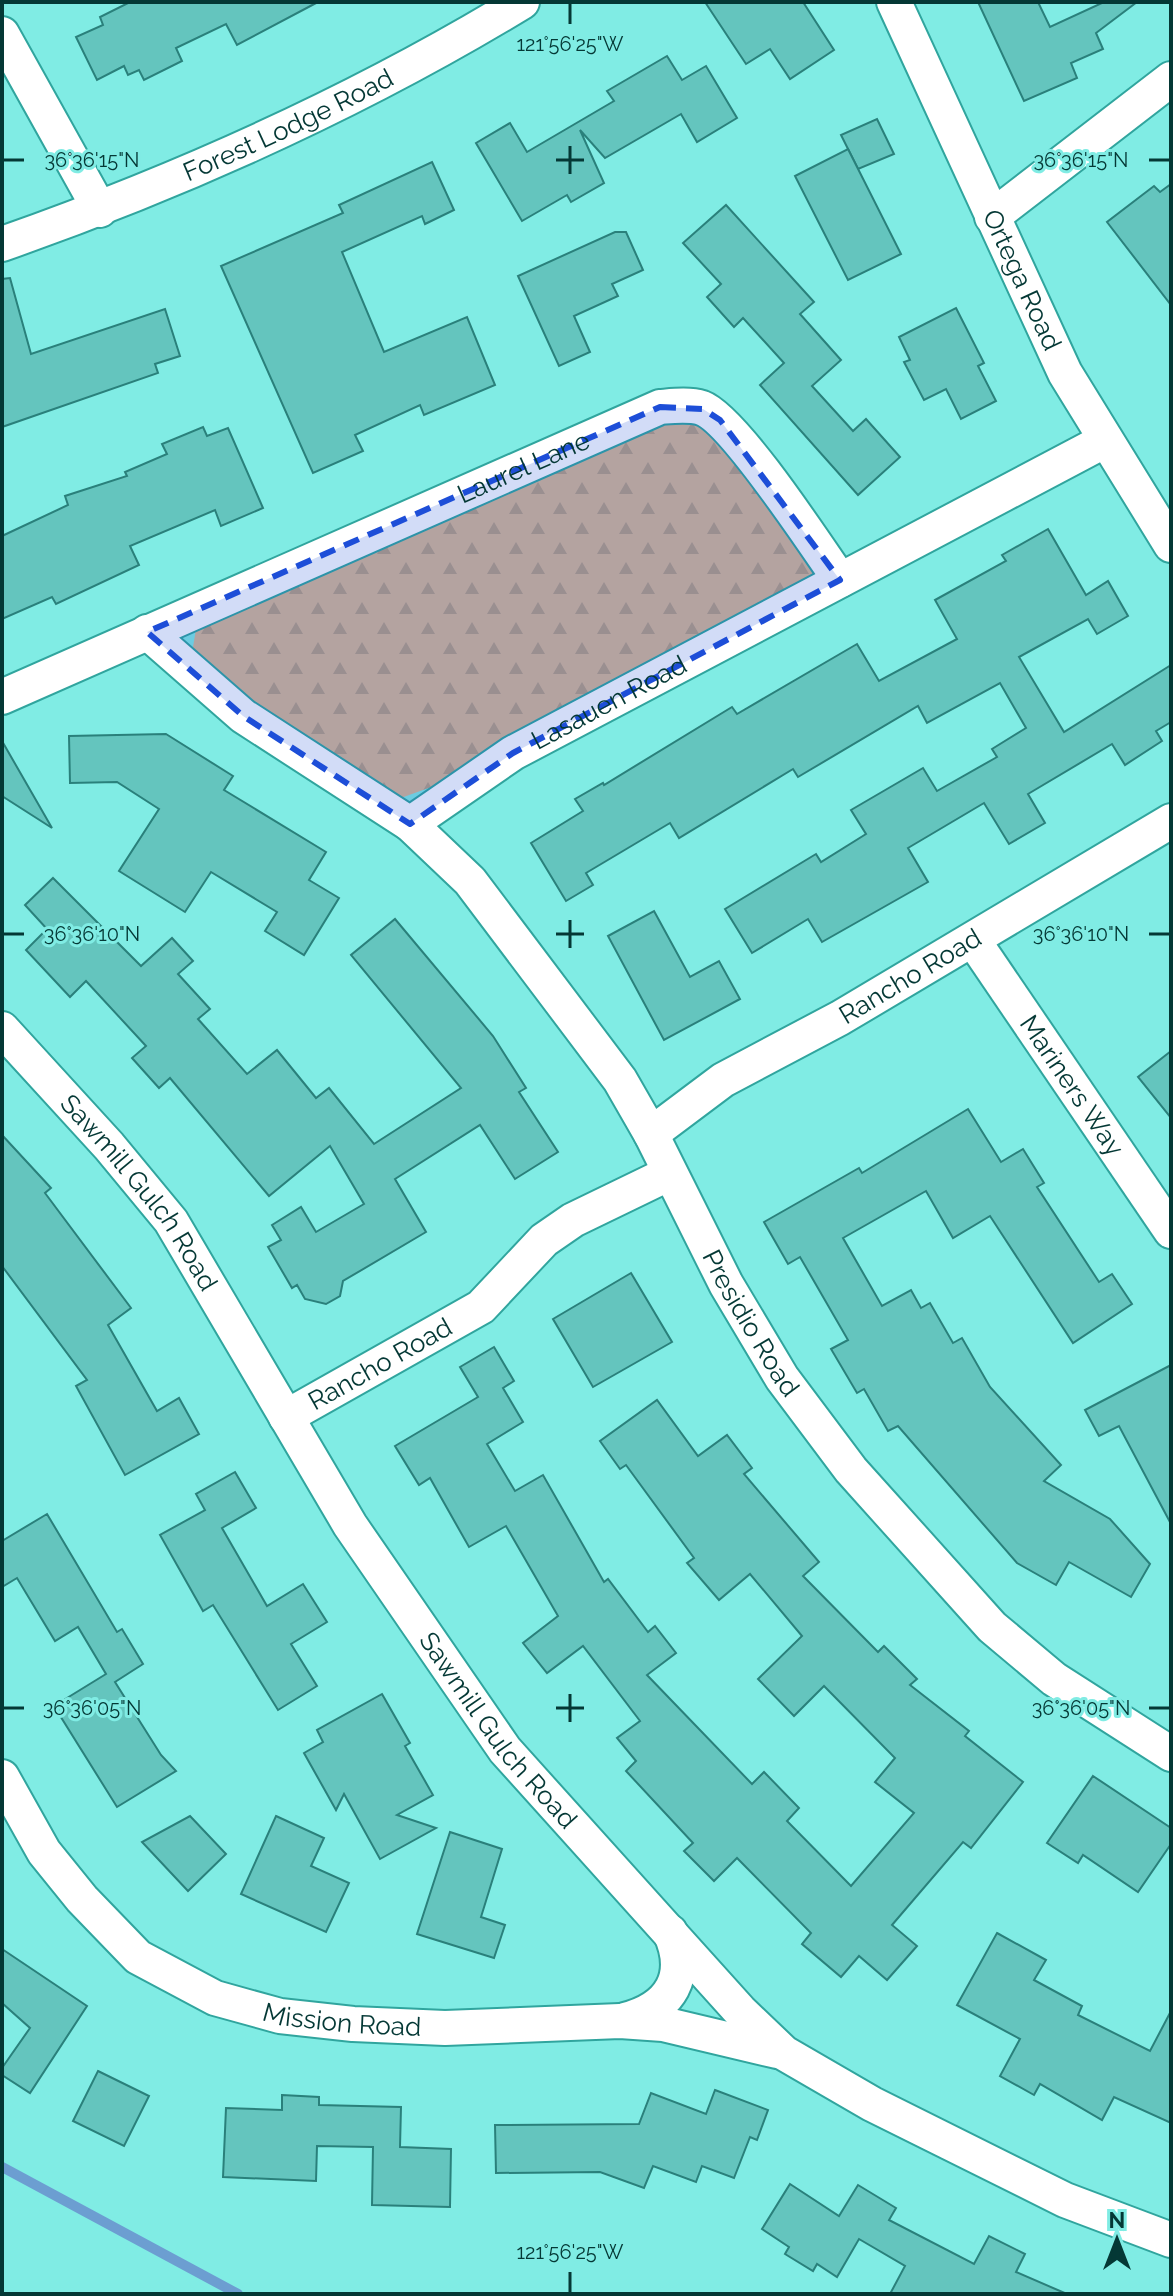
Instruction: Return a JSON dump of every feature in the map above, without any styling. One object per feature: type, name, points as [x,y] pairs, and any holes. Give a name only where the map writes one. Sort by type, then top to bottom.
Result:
[{"type":"street","name":"Forest Lodge Road","points":[[2,244],[100,210],[403,70],[522,2]]},
{"type":"street","name":"Ortega Road","points":[[894,2],[1065,373],[1104,441],[1171,545]]},
{"type":"street","points":[[2,34],[100,210]]},
{"type":"street","points":[[992,217],[1171,79]]},
{"type":"street","name":"Laurel Lane","points":[[147,632],[660,407],[671,406],[703,409],[720,420],[796,516],[840,580]]},
{"type":"street","name":"Lasauen Road","points":[[410,824],[513,753],[1104,441]]},
{"type":"street","points":[[2,697],[147,632],[243,716],[410,824]]},
{"type":"street","name":"Rancho Road","points":[[651,1134],[723,1080],[840,1018],[1171,821]]},
{"type":"street","name":"Presidio Road","points":[[410,824],[470,881],[511,931],[620,1080],[651,1134],[668,1174],[726,1284],[782,1378],[851,1470],[992,1627],[1054,1679],[1171,1754]]},
{"type":"street","name":"Mariners Way","points":[[973,940],[1171,1231]]},
{"type":"street","name":"Sawmill Gulch Road","points":[[2,1029],[109,1146],[171,1221],[350,1525],[505,1750],[740,2011],[784,2053],[872,2104],[1065,2200],[1171,2240]]},
{"type":"street","name":"Rancho Road","points":[[286,1417],[481,1307],[544,1240],[573,1220],[668,1174]]},
{"type":"street","name":"Mission Road","points":[[2,1777],[44,1852],[119,1938],[138,1957],[215,1998],[280,2016],[353,2024],[445,2028],[620,2021],[704,2031],[784,2053]]},
{"type":"street","points":[[620,2021],[645,2015],[660,2005],[672,1989],[680,1957],[669,1929]]},
{"type":"highlighted area","points":[[660,407],[703,409],[720,420],[840,580],[513,753],[410,824],[243,716],[147,632]]},
{"type":"green space","points":[[694,419],[713,433],[817,564],[815,573],[451,780],[398,799],[231,692],[192,653],[196,629],[669,421]]},
{"type":"building","points":[[130,2],[318,2],[237,45],[226,24],[176,48],[182,61],[144,80],[139,70],[128,75],[124,66],[97,80],[76,37],[103,25],[100,17]]},
{"type":"building","points":[[705,2],[803,2],[834,50],[790,79],[770,49],[746,64]]},
{"type":"building","points":[[978,2],[1038,2],[1050,27],[1104,2],[1137,2],[1096,33],[1103,49],[1071,63],[1077,78],[1024,101]]},
{"type":"building","points":[[667,56],[682,80],[706,66],[737,118],[697,142],[681,114],[605,158],[580,130],[604,183],[571,202],[567,195],[522,221],[476,143],[510,123],[527,152],[614,101],[607,91]]},
{"type":"building","points":[[877,119],[894,154],[858,169],[841,135]]},
{"type":"building","points":[[848,149],[901,254],[848,280],[795,176]]},
{"type":"building","points":[[432,162],[454,210],[425,224],[422,216],[342,252],[384,352],[467,317],[495,385],[424,415],[420,405],[355,435],[363,451],[313,473],[221,266],[343,213],[339,205]]},
{"type":"building","points":[[1171,184],[1171,305],[1107,222],[1154,186],[1160,192]]},
{"type":"building","points":[[726,205],[814,302],[800,314],[841,360],[812,386],[853,431],[866,419],[900,457],[858,495],[760,385],[784,363],[743,318],[734,327],[707,297],[721,284],[683,243]]},
{"type":"building","points":[[615,232],[626,232],[643,270],[612,284],[618,296],[574,316],[590,352],[559,366],[518,276]]},
{"type":"building","points":[[10,278],[31,354],[165,309],[180,356],[155,364],[158,373],[2,427],[2,279]]},
{"type":"building","points":[[956,308],[984,363],[978,366],[996,401],[961,419],[946,389],[924,400],[904,362],[910,360],[899,337]]},
{"type":"building","points":[[203,427],[207,436],[228,428],[263,508],[221,526],[215,510],[130,546],[139,565],[56,604],[52,597],[2,619],[2,536],[68,505],[65,496],[127,476],[125,472],[167,454],[162,444]]},
{"type":"building","points":[[1048,529],[1086,595],[1108,581],[1128,616],[1097,634],[1088,619],[1019,657],[1064,732],[1171,665],[1171,722],[1156,731],[1162,741],[1125,765],[1112,744],[1028,794],[1045,823],[1009,844],[984,803],[908,848],[928,882],[822,942],[808,919],[752,953],[725,909],[816,854],[821,862],[866,834],[851,810],[923,768],[937,791],[997,757],[992,749],[1026,728],[1000,683],[927,723],[918,706],[798,777],[793,769],[679,838],[670,823],[586,873],[593,885],[566,901],[531,843],[583,811],[575,799],[604,785],[732,707],[737,714],[857,644],[879,681],[957,639],[935,600],[1006,561],[1002,555]]},
{"type":"building","points":[[166,734],[233,776],[224,790],[326,852],[309,880],[339,898],[304,955],[265,931],[277,912],[211,872],[185,912],[119,871],[159,809],[117,782],[70,783],[69,736]]},
{"type":"building","points":[[2,741],[52,828],[2,796]]},
{"type":"building","points":[[53,878],[141,966],[172,938],[193,961],[178,974],[210,1009],[198,1019],[247,1074],[277,1050],[316,1098],[329,1088],[374,1144],[461,1088],[351,955],[395,919],[493,1036],[526,1088],[519,1092],[558,1152],[515,1179],[480,1125],[395,1179],[426,1232],[343,1281],[340,1296],[326,1304],[305,1299],[297,1285],[292,1288],[268,1247],[281,1240],[272,1225],[301,1207],[316,1232],[364,1204],[330,1146],[269,1196],[170,1078],[159,1088],[132,1058],[146,1046],[86,981],[70,997],[26,950],[47,929],[25,905]]},
{"type":"building","points":[[654,911],[690,977],[719,961],[740,999],[664,1040],[608,936]]},
{"type":"building","points":[[1171,1051],[1171,1118],[1138,1077]]},
{"type":"building","points":[[968,1109],[1001,1162],[1023,1149],[1044,1183],[1037,1187],[1099,1282],[1112,1274],[1132,1304],[1073,1343],[990,1216],[953,1238],[926,1191],[843,1238],[882,1306],[911,1290],[921,1308],[930,1303],[953,1343],[962,1338],[990,1387],[1061,1465],[1044,1481],[1110,1519],[1150,1564],[1131,1597],[1069,1562],[1056,1585],[1017,1563],[898,1426],[888,1431],[864,1389],[857,1393],[831,1349],[848,1340],[800,1257],[788,1264],[764,1222],[859,1168],[862,1173]]},
{"type":"building","points":[[2,1135],[51,1188],[45,1193],[131,1308],[108,1325],[157,1411],[179,1398],[199,1434],[125,1475],[76,1386],[87,1380],[2,1266]]},
{"type":"building","points":[[631,1273],[672,1342],[593,1387],[553,1319]]},
{"type":"building","points":[[494,1347],[514,1381],[503,1388],[523,1422],[487,1444],[515,1491],[543,1475],[604,1582],[608,1579],[648,1632],[655,1626],[676,1653],[647,1675],[752,1784],[764,1772],[799,1808],[787,1821],[851,1886],[914,1813],[875,1782],[895,1758],[824,1686],[794,1716],[758,1679],[802,1636],[750,1574],[719,1600],[687,1563],[694,1558],[626,1465],[620,1469],[600,1441],[657,1400],[698,1456],[727,1435],[752,1468],[744,1474],[819,1562],[803,1576],[878,1652],[884,1646],[917,1679],[910,1685],[969,1731],[965,1736],[1023,1782],[971,1848],[963,1842],[892,1925],[917,1946],[887,1980],[859,1956],[841,1977],[802,1944],[811,1933],[737,1858],[714,1881],[684,1851],[693,1843],[626,1771],[636,1761],[617,1738],[640,1721],[583,1646],[547,1673],[523,1643],[558,1616],[506,1526],[469,1547],[430,1478],[419,1485],[395,1446],[478,1397],[460,1367]]},
{"type":"building","points":[[1171,1365],[1171,1524],[1119,1426],[1099,1436],[1085,1410]]},
{"type":"building","points":[[235,1472],[256,1508],[222,1528],[267,1606],[303,1584],[327,1622],[291,1644],[317,1686],[278,1710],[213,1605],[203,1611],[160,1535],[205,1510],[196,1494]]},
{"type":"building","points":[[47,1514],[117,1632],[122,1629],[143,1664],[115,1682],[161,1755],[176,1771],[117,1807],[54,1706],[106,1674],[78,1627],[55,1641],[17,1578],[2,1587],[2,1541]]},
{"type":"building","points":[[382,1694],[410,1743],[405,1746],[433,1795],[397,1815],[436,1828],[380,1859],[344,1794],[336,1810],[304,1753],[323,1742],[317,1730]]},
{"type":"building","points":[[1093,1776],[1171,1828],[1171,1844],[1138,1892],[1083,1855],[1078,1863],[1047,1843]]},
{"type":"building","points":[[190,1816],[226,1854],[188,1891],[142,1842]]},
{"type":"building","points":[[276,1816],[324,1838],[311,1866],[349,1883],[326,1932],[241,1894]]},
{"type":"building","points":[[450,1832],[502,1849],[481,1917],[505,1925],[494,1958],[417,1934]]},
{"type":"building","points":[[997,1933],[1046,1960],[1034,1980],[1082,2006],[1078,2015],[1150,2051],[1171,2011],[1171,2123],[1114,2097],[1102,2120],[1040,2084],[1034,2095],[1000,2076],[1020,2039],[957,2005]]},
{"type":"building","points":[[2,1949],[87,2006],[30,2093],[2,2075],[2,2068],[30,2028],[2,2003]]},
{"type":"building","points":[[98,2071],[149,2096],[124,2146],[73,2121]]},
{"type":"building","points":[[715,2090],[768,2110],[757,2140],[750,2137],[734,2178],[702,2166],[696,2182],[653,2166],[644,2188],[600,2172],[496,2173],[495,2125],[639,2124],[651,2093],[706,2114]]},
{"type":"building","points":[[282,2095],[319,2097],[319,2105],[401,2107],[400,2147],[451,2149],[450,2207],[372,2205],[373,2147],[317,2146],[316,2181],[223,2177],[226,2108],[282,2110]]},
{"type":"building","points":[[790,2184],[839,2216],[858,2185],[896,2208],[889,2220],[974,2264],[989,2236],[1025,2254],[1016,2272],[1067,2294],[890,2294],[905,2266],[859,2239],[837,2277],[817,2264],[813,2271],[785,2254],[789,2247],[762,2229]]},
{"type":"waterway","points":[[2,2167],[238,2294]]}]
